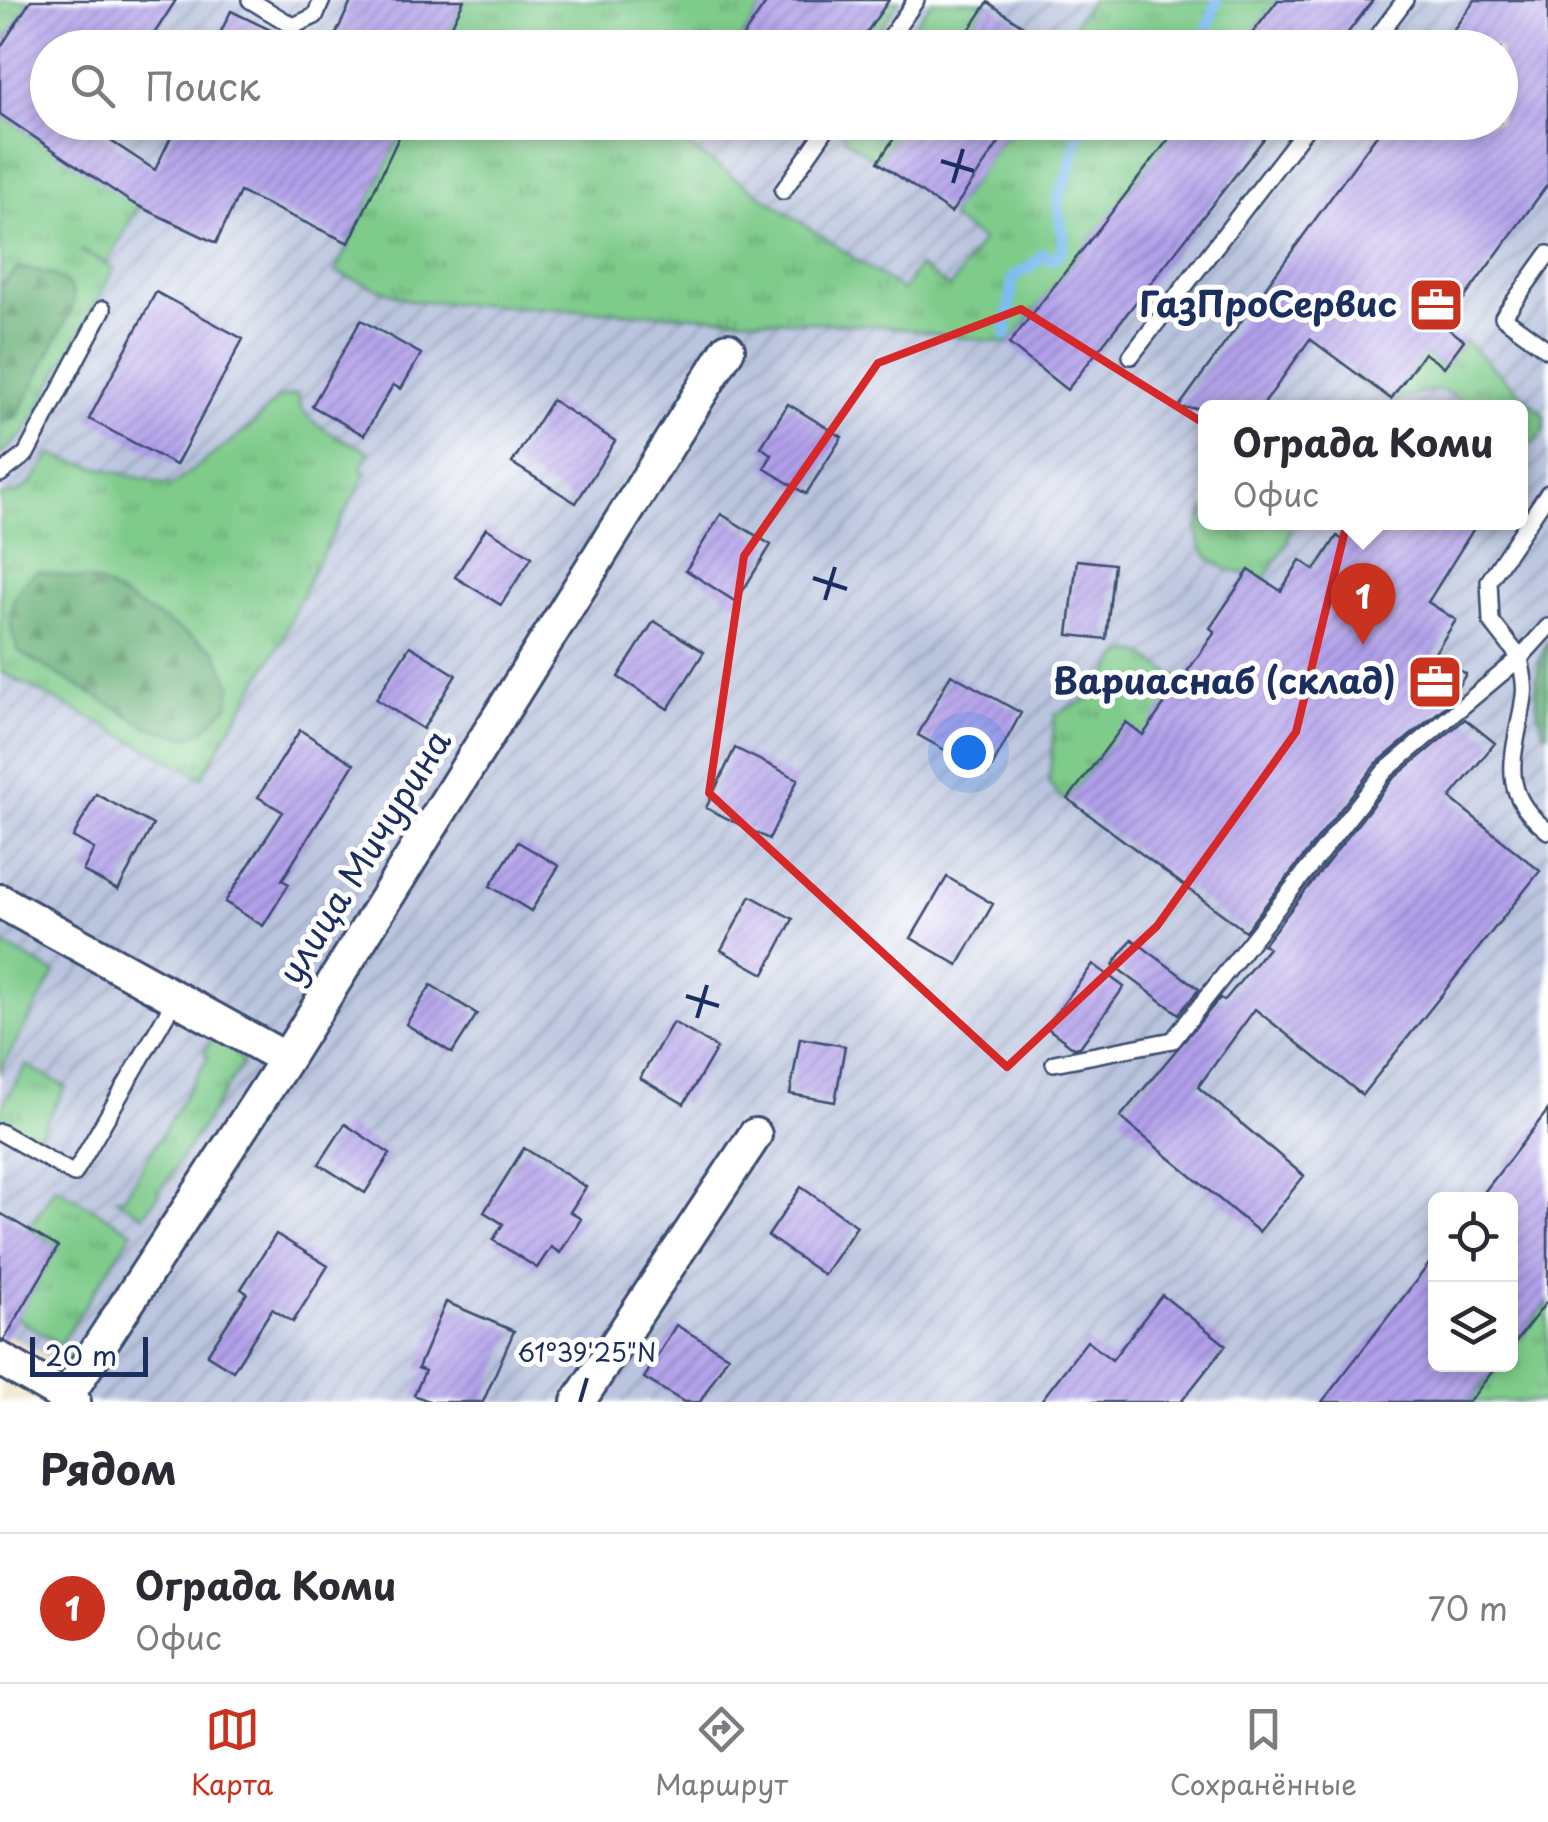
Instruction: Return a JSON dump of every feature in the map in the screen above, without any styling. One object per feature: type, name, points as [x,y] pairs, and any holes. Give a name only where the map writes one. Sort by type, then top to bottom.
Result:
[{"type":"street","name":"улица Мичурина","points":[[68,1400],[286,1059],[728,349]]},
{"type":"street","points":[[0,901],[286,1059]]},
{"type":"street","points":[[578,1402],[754,1135]]},
{"type":"street","points":[[0,1359],[68,1400]]},
{"type":"lane","points":[[250,0],[293,26],[315,16],[322,0]]},
{"type":"lane","points":[[895,30],[916,0]]},
{"type":"lane","points":[[1382,30],[1405,0]]},
{"type":"lane","points":[[783,191],[818,140]]},
{"type":"lane","points":[[1131,356],[1297,140]]},
{"type":"lane","points":[[1548,254],[1502,317],[1548,350]]},
{"type":"lane","points":[[0,474],[26,454],[103,310]]},
{"type":"lane","points":[[1528,523],[1548,493]]},
{"type":"lane","points":[[1523,530],[1489,581],[1491,622],[1520,658],[1525,694],[1514,734],[1511,780],[1534,821],[1548,832]]},
{"type":"lane","points":[[1054,1063],[1173,1040],[1384,771],[1520,658],[1548,626]]},
{"type":"lane","points":[[0,1132],[74,1174],[176,998]]},
{"type":"highlighted area","points":[[1021,309],[1349,514],[1296,732],[1157,926],[1007,1067],[709,793],[744,556],[878,363]]},
{"type":"shaded area","points":[[0,0],[1548,0],[1548,1402],[82,1402],[71,1369],[0,1330]]},
{"type":"green space","points":[[0,0],[31,0],[1,46],[0,62]]},
{"type":"green space","points":[[464,0],[768,0],[747,30],[450,30]]},
{"type":"green space","points":[[889,0],[900,0],[879,30],[868,30]]},
{"type":"green space","points":[[932,0],[988,2],[969,30],[910,30]]},
{"type":"green space","points":[[1091,0],[1278,0],[1254,30],[1070,30]]},
{"type":"green space","points":[[0,114],[30,134],[30,140],[39,140],[139,206],[107,263],[80,250],[114,269],[26,432],[0,455]]},
{"type":"green space","points":[[398,140],[679,140],[903,291],[918,266],[950,288],[982,240],[951,219],[951,213],[1001,140],[1169,140],[1009,344],[884,326],[411,301],[335,272]]},
{"type":"green space","points":[[847,140],[893,140],[878,162]]},
{"type":"green space","points":[[19,268],[49,273],[65,282],[71,288],[73,307],[17,416],[0,424],[0,286]]},
{"type":"green space","points":[[1464,340],[1528,400],[1460,400],[1440,389],[1388,400],[1355,378],[1357,364],[1391,398],[1424,353],[1444,367]]},
{"type":"green space","points":[[298,394],[300,405],[314,422],[370,452],[361,469],[367,473],[312,572],[280,644],[202,777],[0,671],[0,496],[24,488],[50,455],[171,486],[254,424],[278,398]]},
{"type":"green space","points":[[1528,400],[1544,415],[1543,431],[1533,443],[1528,440]]},
{"type":"green space","points":[[1290,530],[1288,542],[1264,580],[1249,570],[1246,574],[1233,571],[1212,560],[1200,544],[1199,533]]},
{"type":"green space","points":[[37,571],[97,582],[215,650],[231,684],[229,704],[203,731],[186,737],[149,727],[19,652],[12,630],[12,608],[20,588]]},
{"type":"green space","points":[[1548,639],[1548,733],[1540,720],[1536,697],[1537,674]]},
{"type":"green space","points":[[1130,651],[1144,655],[1182,681],[1196,752],[1108,746],[1068,799],[1062,799],[1049,784],[1055,714],[1093,697],[1119,657]]},
{"type":"green space","points":[[0,943],[55,973],[0,1071]]},
{"type":"green space","points":[[213,1038],[227,1044],[243,1063],[144,1216],[115,1198],[125,1196],[208,1057],[204,1052]]},
{"type":"green space","points":[[26,1065],[66,1087],[36,1139],[0,1119],[0,1110]]},
{"type":"green space","points":[[55,1186],[133,1232],[60,1344],[16,1318],[58,1247],[29,1230]]},
{"type":"green space","points":[[1548,1302],[1548,1402],[1470,1402],[1494,1372],[1518,1372],[1518,1341]]},
{"type":"building","points":[[31,0],[176,0],[157,30],[30,30],[30,134],[0,114],[0,48]]},
{"type":"building","points":[[352,0],[464,0],[450,30],[338,30]]},
{"type":"building","points":[[768,0],[889,0],[868,30],[747,30]]},
{"type":"building","points":[[1278,0],[1373,0],[1350,30],[1255,30]]},
{"type":"building","points":[[1475,0],[1548,0],[1548,184],[1444,326],[1464,340],[1444,367],[1424,353],[1391,399],[1310,339],[1267,400],[1198,400],[1198,408],[1178,408],[1373,140],[1518,140],[1518,30],[1453,30]]},
{"type":"building","points":[[988,2],[1029,30],[969,30]]},
{"type":"building","points":[[231,11],[271,30],[222,30]]},
{"type":"building","points":[[39,140],[109,140],[155,170],[169,140],[398,140],[349,243],[240,192],[216,243],[132,203]]},
{"type":"building","points":[[893,140],[1001,140],[951,213],[878,162]]},
{"type":"building","points":[[1168,140],[1263,140],[1067,390],[1009,344]]},
{"type":"building","points":[[156,292],[243,339],[176,465],[89,419]]},
{"type":"building","points":[[361,320],[421,354],[401,389],[393,385],[364,435],[312,406]]},
{"type":"building","points":[[552,400],[615,441],[576,503],[512,463]]},
{"type":"building","points":[[788,404],[842,437],[806,494],[764,468],[772,455],[761,447]]},
{"type":"building","points":[[721,514],[771,545],[736,602],[686,570]]},
{"type":"building","points":[[486,528],[532,557],[501,605],[455,577]]},
{"type":"building","points":[[1349,530],[1473,530],[1428,602],[1456,620],[1434,654],[1466,674],[1447,705],[1376,764],[1245,931],[1068,799],[1126,722],[1143,735],[1215,632],[1210,628],[1249,570],[1281,591],[1300,560],[1315,570],[1337,536],[1343,540]]},
{"type":"building","points":[[1077,560],[1114,564],[1106,639],[1068,635]]},
{"type":"building","points":[[654,621],[704,652],[668,709],[618,677]]},
{"type":"building","points":[[410,646],[456,675],[423,729],[376,699]]},
{"type":"building","points":[[951,674],[1021,713],[988,774],[918,735]]},
{"type":"building","points":[[1465,719],[1495,743],[1450,798],[1540,871],[1362,1095],[1255,1009],[1198,1087],[1304,1176],[1259,1232],[1120,1117],[1220,998],[1224,1001],[1268,948],[1263,945],[1393,779]]},
{"type":"building","points":[[300,730],[354,764],[282,880],[289,884],[263,926],[225,902],[283,812],[258,797]]},
{"type":"building","points":[[735,748],[798,779],[769,839],[706,808]]},
{"type":"building","points":[[96,794],[153,825],[118,890],[83,871],[94,849],[73,837]]},
{"type":"building","points":[[518,842],[559,866],[531,911],[490,886]]},
{"type":"building","points":[[947,877],[993,904],[958,965],[911,938]]},
{"type":"building","points":[[751,896],[793,919],[764,974],[721,950]]},
{"type":"building","points":[[1132,939],[1199,989],[1179,1014],[1113,965]]},
{"type":"building","points":[[1093,964],[1124,987],[1080,1047],[1074,1048],[1046,1027]]},
{"type":"building","points":[[431,985],[477,1014],[452,1053],[406,1024]]},
{"type":"building","points":[[673,1022],[717,1048],[684,1104],[640,1078]]},
{"type":"building","points":[[800,1038],[845,1046],[835,1102],[790,1094]]},
{"type":"building","points":[[1548,1110],[1548,1300],[1518,1339],[1518,1192],[1484,1192]]},
{"type":"building","points":[[345,1124],[390,1154],[365,1193],[319,1164]]},
{"type":"building","points":[[524,1148],[586,1187],[570,1212],[581,1219],[560,1253],[551,1247],[537,1268],[493,1240],[503,1224],[484,1212]]},
{"type":"building","points":[[801,1187],[857,1226],[824,1275],[768,1236]]},
{"type":"building","points":[[0,1213],[58,1247],[4,1340],[0,1339]]},
{"type":"building","points":[[276,1234],[328,1266],[293,1322],[272,1309],[233,1371],[207,1355],[247,1293],[241,1289]]},
{"type":"building","points":[[1428,1265],[1428,1372],[1492,1372],[1469,1402],[1322,1402]]},
{"type":"building","points":[[1162,1295],[1226,1345],[1181,1402],[1040,1402],[1087,1341],[1112,1360]]},
{"type":"building","points":[[446,1302],[514,1331],[483,1402],[431,1402],[414,1395],[425,1371],[418,1368]]},
{"type":"building","points":[[676,1325],[728,1356],[700,1402],[684,1402],[644,1378]]},
{"type":"waterway","points":[[1208,30],[1217,0]]},
{"type":"waterway","points":[[1006,336],[1013,277],[1036,263],[1042,253],[1051,260],[1062,248],[1059,195],[1077,140]]},
{"type":"place","name":"ГазПроСервис","points":[[1436,305]]},
{"type":"place","name":"Ограда Коми","points":[[1363,645]]},
{"type":"place","name":"Вариаснаб (склад)","points":[[1435,682]]}]
